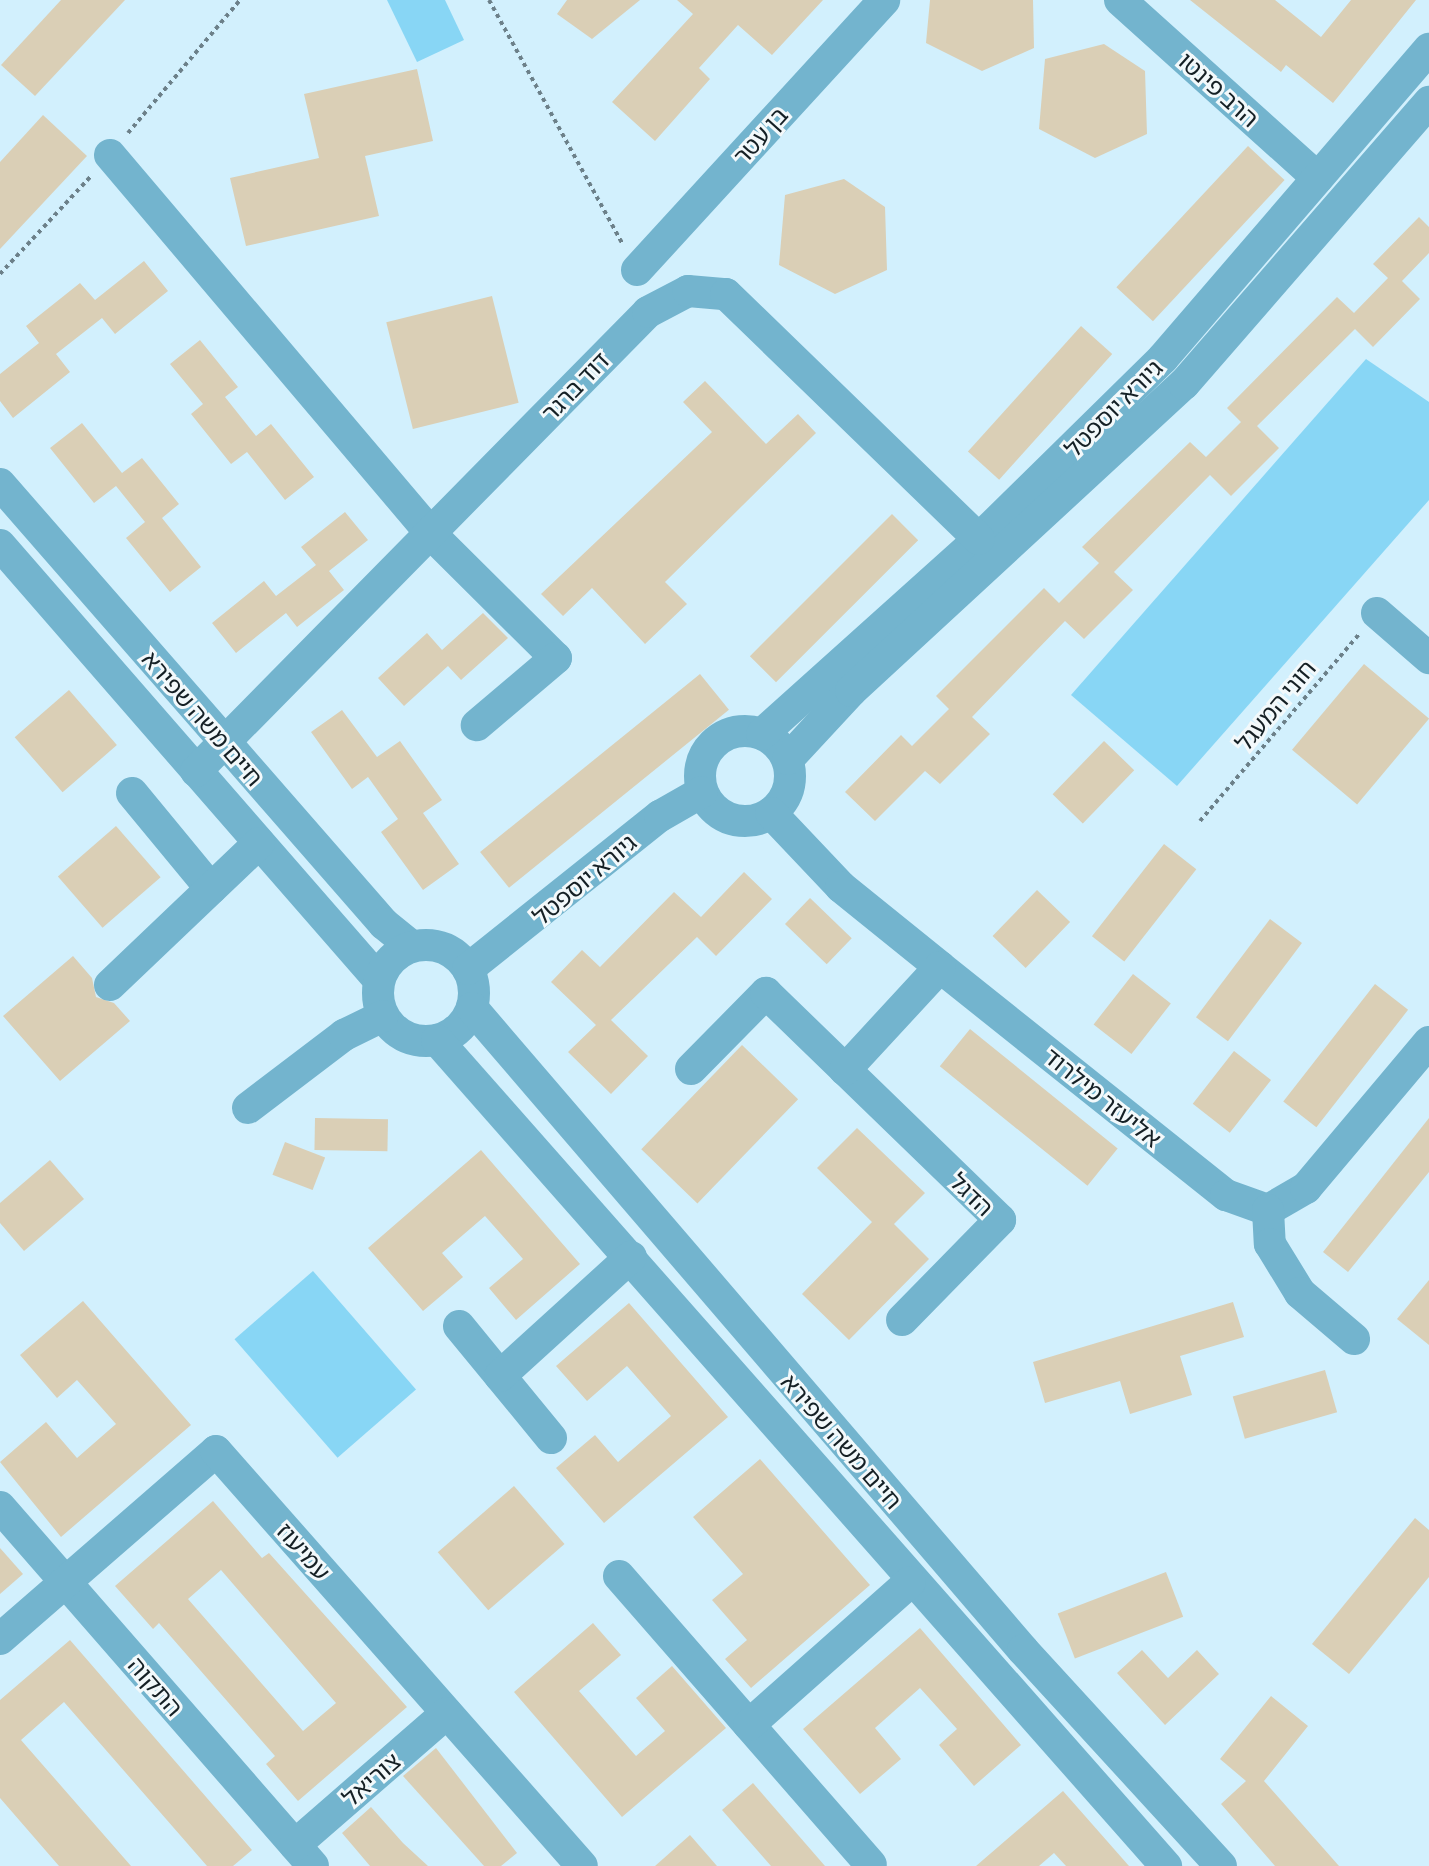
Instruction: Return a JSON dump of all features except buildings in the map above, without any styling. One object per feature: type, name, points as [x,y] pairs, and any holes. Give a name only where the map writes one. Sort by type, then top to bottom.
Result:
[{"type":"street","name":"בן עטר","points":[[637,270],[884,0]]},
{"type":"street","name":"הרב פינטו","points":[[1120,0],[1318,178]]},
{"type":"street","name":"גיורא יוספטל","points":[[762,734],[979,539],[1163,358],[1429,49]]},
{"type":"street","name":"גיורא יוספטל","points":[[788,759],[851,691],[1184,384],[1429,102]]},
{"type":"street","points":[[110,155],[431,534],[556,658],[477,725]]},
{"type":"street","name":"דוד ברגר","points":[[196,771],[648,312],[688,291],[726,294],[979,539]]},
{"type":"street","name":"חיים משה שפירא","points":[[0,484],[384,924],[411,946]]},
{"type":"street","name":"חיים משה שפירא","points":[[0,545],[379,980]]},
{"type":"street","points":[[1377,613],[1429,658]]},
{"type":"street","points":[[748,731],[762,734],[788,759],[787,794],[771,813],[759,819],[732,820],[719,813],[702,792],[702,763],[719,739],[748,731]]},
{"type":"street","name":"גיורא יוספטל","points":[[468,969],[660,816],[702,792]]},
{"type":"street","points":[[132,793],[211,889]]},
{"type":"street","name":"אליעזר מילרוד","points":[[771,813],[841,887],[940,967],[1226,1195],[1268,1210]]},
{"type":"street","points":[[110,985],[259,843]]},
{"type":"street","points":[[411,946],[450,950],[468,969],[472,1008],[459,1028],[437,1040],[412,1039],[383,1016],[379,980],[391,959],[411,946]]},
{"type":"street","points":[[845,1070],[940,967]]},
{"type":"street","name":"הדגל","points":[[691,1069],[766,993],[1000,1220],[902,1320]]},
{"type":"street","name":"חיים משה שפירא","points":[[472,1008],[1023,1650],[1221,1866]]},
{"type":"street","points":[[248,1108],[344,1035],[383,1016]]},
{"type":"street","name":"חיים משה שפירא","points":[[437,1040],[631,1257],[910,1582],[1166,1866]]},
{"type":"street","points":[[1354,1339],[1300,1293],[1270,1244],[1268,1210],[1306,1188],[1429,1042]]},
{"type":"street","points":[[500,1376],[631,1257]]},
{"type":"street","points":[[459,1326],[551,1438]]},
{"type":"street","name":"עמיעוז","points":[[0,1639],[216,1451],[582,1866]]},
{"type":"street","name":"התקוה","points":[[0,1507],[304,1856]]},
{"type":"street","points":[[619,1576],[871,1865]]},
{"type":"street","points":[[749,1725],[910,1582]]},
{"type":"street","name":"צוריאל","points":[[304,1856],[447,1713]]},
{"type":"path","points":[[489,0],[637,270]]},
{"type":"path","name":"חוני המעגל","points":[[1200,821],[1377,613]]},
{"type":"shaded area","points":[[387,0],[445,0],[464,40],[417,62]]},
{"type":"shaded area","points":[[1366,359],[1429,402],[1429,500],[1177,786],[1071,695]]},
{"type":"shaded area","points":[[313,1271],[416,1389],[338,1458],[235,1339]]}]
